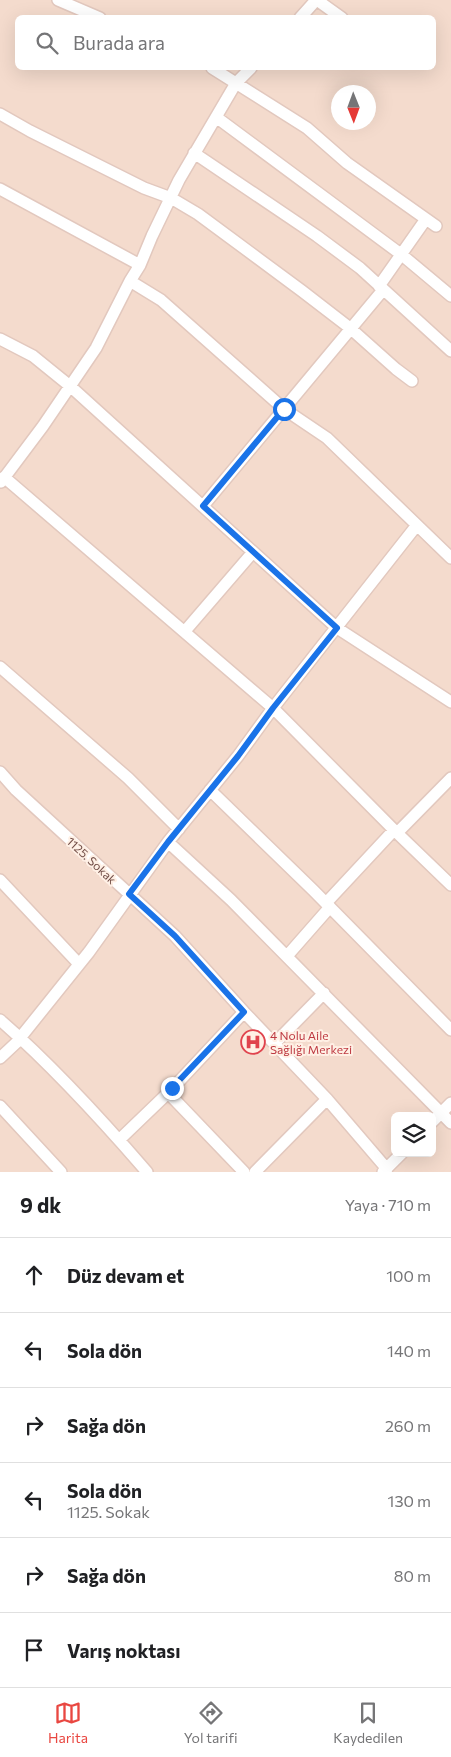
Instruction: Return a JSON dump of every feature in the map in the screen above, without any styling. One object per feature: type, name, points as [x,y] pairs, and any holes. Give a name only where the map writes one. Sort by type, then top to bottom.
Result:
[{"type":"street","points":[[58,0],[93,15]]},
{"type":"street","points":[[303,15],[317,0],[338,15]]},
{"type":"street","points":[[215,70],[307,128],[347,163],[436,226]]},
{"type":"street","points":[[249,70],[236,83],[194,154],[152,236],[140,265],[96,348],[2,480],[185,631],[273,708],[451,885]]},
{"type":"street","points":[[0,114],[144,188],[171,198],[198,214],[350,328],[396,369],[412,380]]},
{"type":"street","points":[[216,117],[402,255],[451,296]]},
{"type":"street","points":[[194,154],[317,236],[360,268],[451,351]]},
{"type":"street","points":[[0,189],[140,265]]},
{"type":"street","points":[[203,506],[350,328],[381,288],[426,219]]},
{"type":"street","points":[[130,281],[161,300],[284,409],[327,438],[451,558]]},
{"type":"street","points":[[0,338],[33,356],[70,386],[337,628],[451,702]]},
{"type":"street","points":[[0,1058],[20,1038],[79,964],[168,842],[238,756],[273,708],[417,525]]},
{"type":"street","points":[[185,631],[253,552]]},
{"type":"street","points":[[0,667],[128,778],[179,829]]},
{"type":"street","name":"1125. Sokak","points":[[0,772],[16,790],[175,936],[327,1099],[385,1170]]},
{"type":"street","points":[[287,956],[328,905],[396,832],[451,778]]},
{"type":"street","points":[[210,790],[328,905],[451,1030]]},
{"type":"street","points":[[168,842],[232,900],[451,1123]]},
{"type":"street","points":[[0,880],[79,964]]},
{"type":"street","points":[[275,1043],[324,992]]},
{"type":"street","points":[[119,1140],[170,1091],[244,1012]]},
{"type":"street","points":[[0,1020],[20,1038],[119,1140],[147,1172]]},
{"type":"street","points":[[170,1091],[170,1095],[244,1172]]},
{"type":"street","points":[[255,1172],[327,1099]]},
{"type":"street","points":[[436,1118],[451,1103]]},
{"type":"street","points":[[0,1106],[61,1172]]},
{"type":"street","points":[[385,1170],[398,1157]]},
{"type":"shaded area","points":[[0,0],[451,0],[451,1172],[0,1172]]},
{"type":"place","name":"4 Nolu Aile Sağlığı Merkezi","points":[[253,1042]]},
{"type":"route","points":[[172,1088],[244,1012],[175,936],[129,894],[337,628],[203,506],[284,409]]}]
